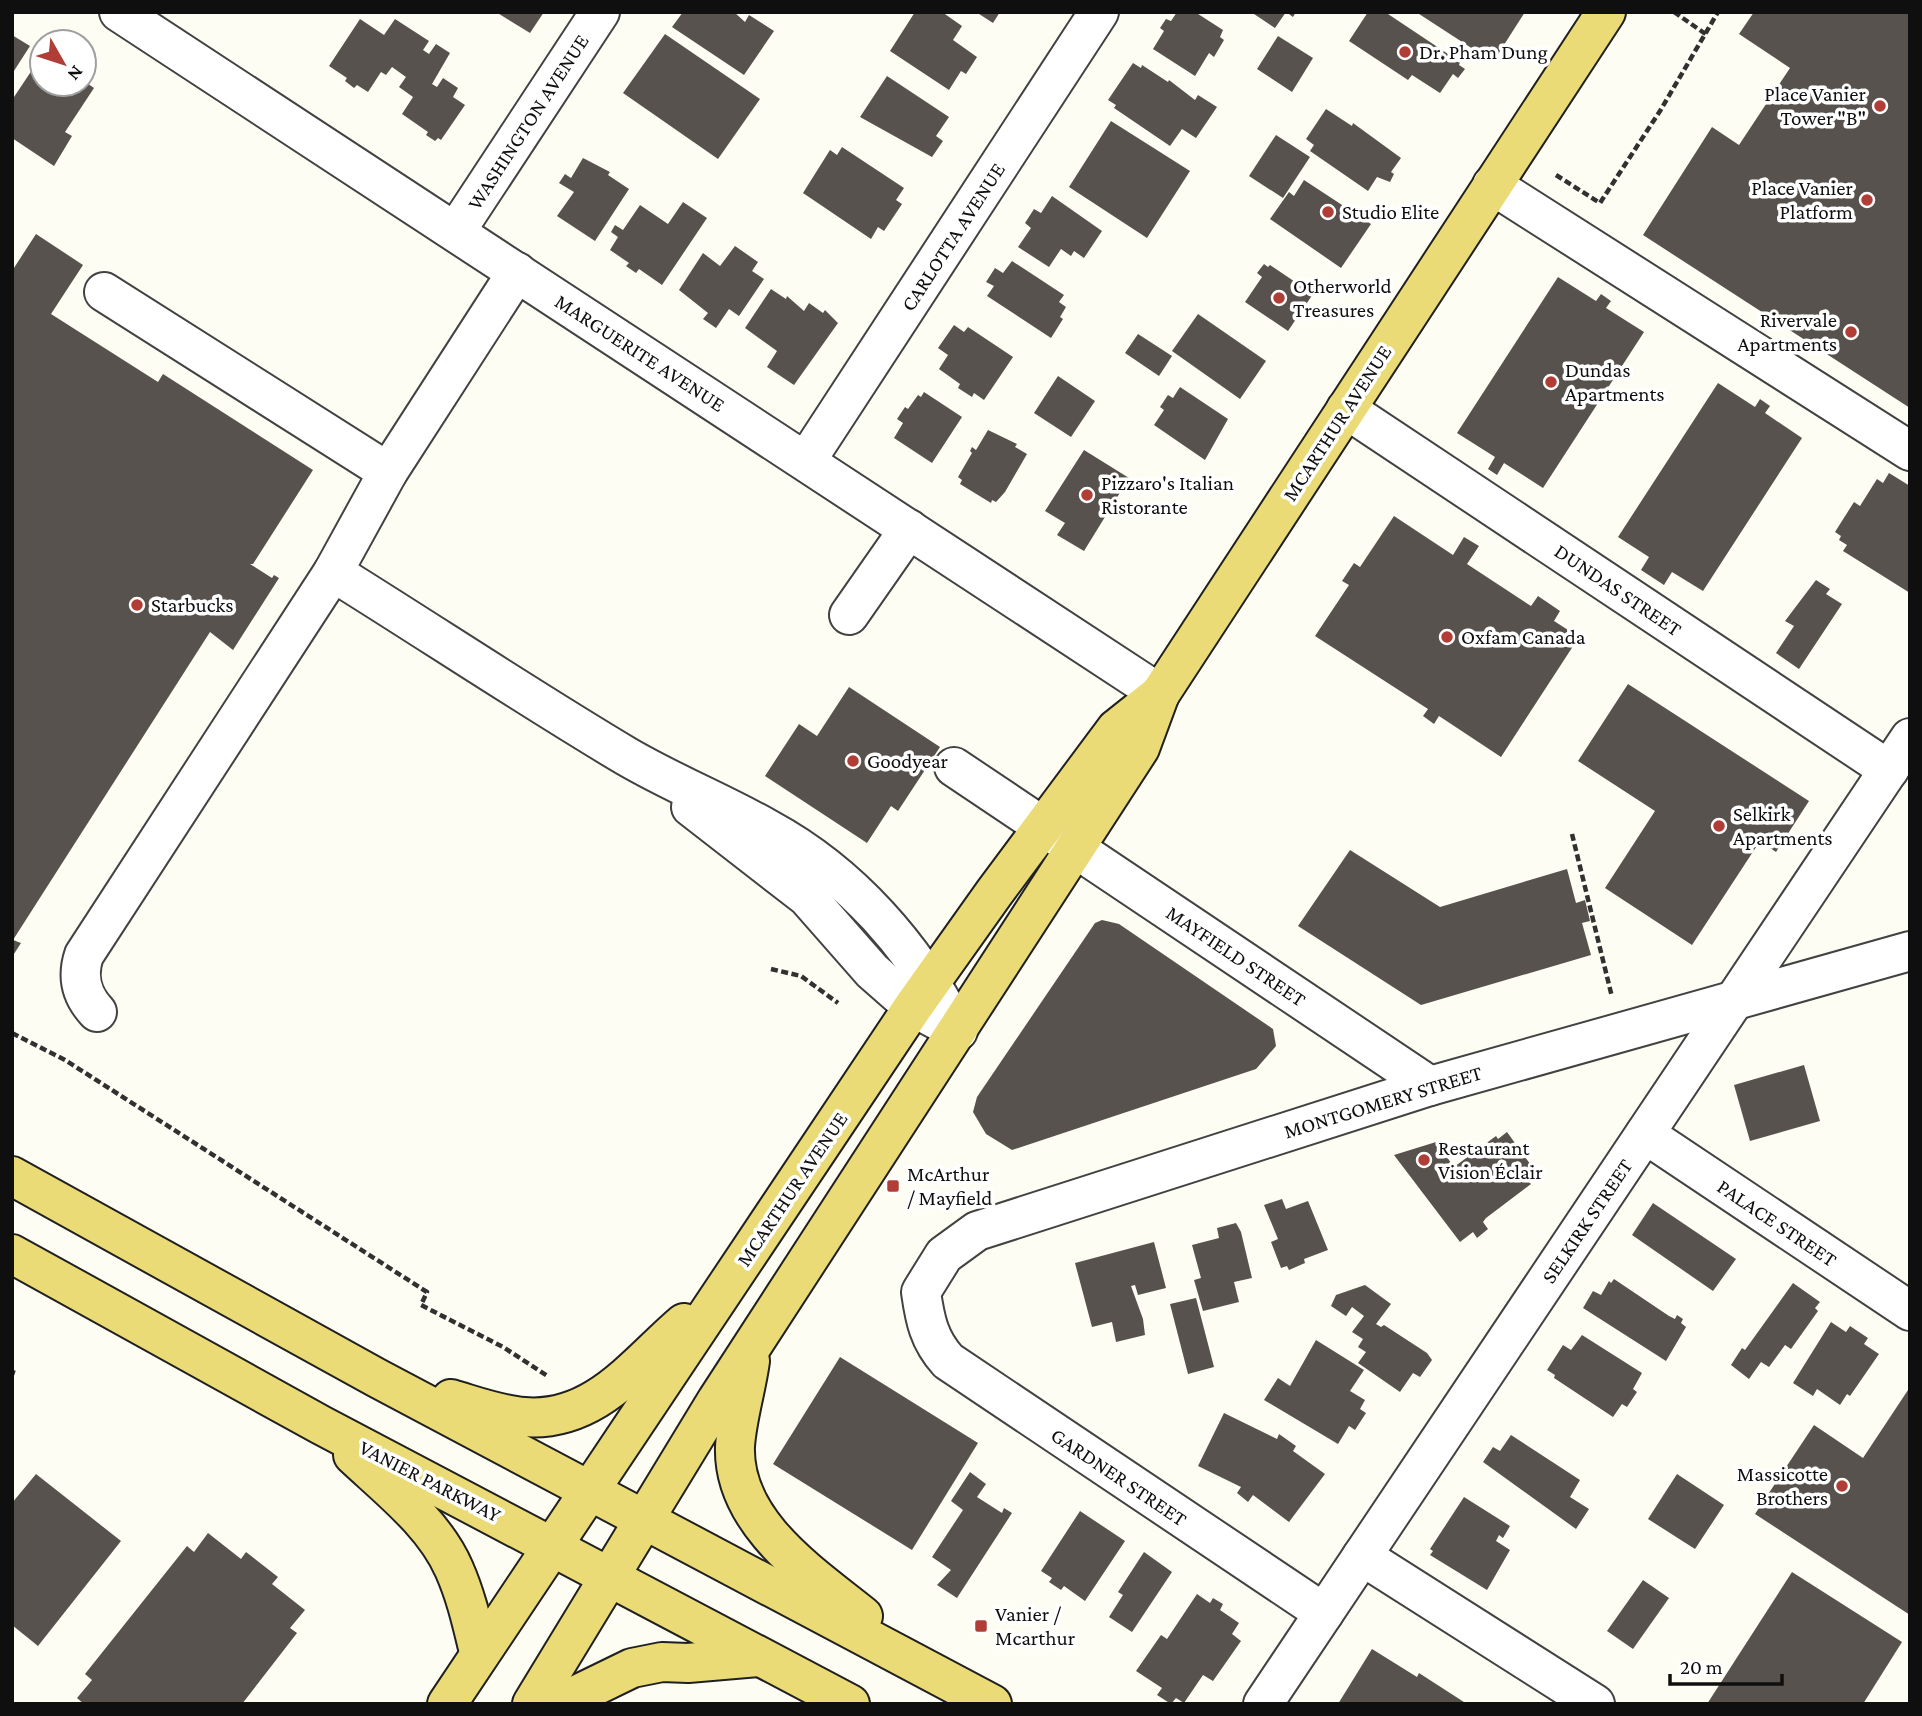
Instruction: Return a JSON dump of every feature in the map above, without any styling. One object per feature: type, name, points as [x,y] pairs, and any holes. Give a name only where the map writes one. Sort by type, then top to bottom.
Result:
[{"type":"main road","name":"MCARTHUR AVENUE","points":[[532,1704],[643,1518],[752,1345],[1140,748],[1160,694],[1606,12]]},
{"type":"main road","name":"MCARTHUR AVENUE","points":[[447,1704],[923,994],[1042,827],[1116,729],[1160,694]]},
{"type":"main road","points":[[12,1176],[377,1378],[992,1704]]},
{"type":"main road","name":"VANIER PARKWAY","points":[[12,1254],[321,1425],[555,1546],[850,1704]]},
{"type":"main road","points":[[377,1378],[503,1414],[525,1417],[567,1413],[588,1406],[604,1395],[731,1282]]},
{"type":"main road","points":[[752,1345],[735,1450],[745,1493],[755,1513],[793,1560],[941,1679]]},
{"type":"main road","points":[[321,1425],[416,1515],[443,1550],[453,1567],[471,1615],[480,1652]]},
{"type":"main road","points":[[558,1704],[632,1668],[662,1662],[688,1663],[758,1657]]},
{"type":"street","name":"MARGUERITE AVENUE","points":[[119,12],[1160,694]]},
{"type":"street","name":"WASHINGTON AVENUE","points":[[456,231],[600,12]]},
{"type":"street","name":"CARLOTTA AVENUE","points":[[806,461],[1100,12]]},
{"type":"street","points":[[1498,175],[1602,226]]},
{"type":"street","points":[[1498,175],[1910,451]]},
{"type":"street","points":[[97,1012],[83,991],[80,978],[84,955],[333,572],[388,472],[517,272]]},
{"type":"street","points":[[104,292],[388,472]]},
{"type":"street","name":"DUNDAS STREET","points":[[1346,409],[1889,770]]},
{"type":"street","points":[[849,615],[909,529]]},
{"type":"street","points":[[333,572],[629,758],[770,829],[823,863],[882,922],[923,994],[958,1031]]},
{"type":"street","name":"SELKIRK STREET","points":[[1263,1704],[1910,738]]},
{"type":"street","name":"MAYFIELD STREET","points":[[954,766],[1430,1086]]},
{"type":"street","name":"MONTGOMERY STREET","points":[[927,1328],[921,1292],[944,1255],[977,1231],[1430,1086],[1910,951]]},
{"type":"street","name":"PALACE STREET","points":[[1645,1134],[1910,1311]]},
{"type":"street","name":"GARDNER STREET","points":[[927,1328],[936,1347],[966,1375],[1324,1613]]},
{"type":"street","points":[[1362,1556],[1595,1704]]},
{"type":"path","points":[[1674,12],[1706,35]]},
{"type":"path","points":[[1556,175],[1600,202],[1718,12]]},
{"type":"path","points":[[1572,834],[1613,998]]},
{"type":"path","points":[[771,969],[801,976],[838,1003]]},
{"type":"path","points":[[12,1033],[65,1059],[427,1292],[421,1305],[503,1347],[555,1382]]},
{"type":"building","points":[[496,12],[544,12],[530,33]]},
{"type":"building","points":[[683,12],[734,12],[745,22],[749,15],[774,31],[744,75],[672,27]]},
{"type":"building","points":[[915,12],[942,12],[962,26],[953,40],[977,57],[966,74],[961,71],[949,90],[890,51]]},
{"type":"building","points":[[976,12],[1000,12],[993,23]]},
{"type":"building","points":[[1177,12],[1195,12],[1223,30],[1220,37],[1224,40],[1214,57],[1209,53],[1195,76],[1153,49],[1164,31],[1160,28],[1166,19],[1171,21]]},
{"type":"building","points":[[1251,12],[1286,12],[1275,28]]},
{"type":"building","name":"Dr. Pham Dung","points":[[1368,12],[1385,12],[1460,62],[1459,65],[1465,69],[1458,78],[1453,74],[1440,93],[1412,75],[1408,80],[1349,41]]},
{"type":"building","points":[[1416,12],[1525,12],[1493,62]]},
{"type":"building","points":[[1754,12],[1910,12],[1910,408],[1643,235],[1712,127],[1739,145],[1790,68],[1739,34]]},
{"type":"building","points":[[360,19],[384,35],[395,19],[429,41],[423,50],[429,54],[436,44],[450,53],[432,84],[437,87],[443,78],[458,88],[453,97],[465,105],[441,140],[438,138],[435,141],[426,135],[428,132],[402,114],[413,97],[399,87],[406,77],[392,67],[386,75],[381,72],[368,92],[357,85],[354,88],[345,81],[347,78],[329,66]]},
{"type":"building","points":[[665,34],[760,99],[718,159],[623,93]]},
{"type":"building","points":[[12,35],[28,45],[28,49],[12,74]]},
{"type":"building","points":[[1278,36],[1313,58],[1292,92],[1257,69]]},
{"type":"building","points":[[1133,63],[1141,68],[1142,65],[1168,82],[1169,80],[1195,100],[1198,95],[1217,107],[1196,138],[1182,129],[1170,146],[1114,108],[1116,105],[1108,100]]},
{"type":"building","points":[[28,76],[28,98],[87,98],[65,132],[72,136],[54,166],[12,138],[12,100]]},
{"type":"building","points":[[887,76],[949,117],[936,136],[943,141],[932,157],[860,117]]},
{"type":"building","points":[[1326,109],[1352,126],[1353,123],[1401,158],[1391,172],[1394,174],[1390,182],[1377,177],[1368,191],[1310,151],[1314,145],[1306,139]]},
{"type":"building","points":[[1111,121],[1190,171],[1147,238],[1069,187]]},
{"type":"building","points":[[1276,135],[1310,157],[1283,198],[1249,176]]},
{"type":"building","points":[[842,147],[904,188],[896,200],[902,204],[884,231],[878,227],[871,239],[803,193],[830,150],[837,155]]},
{"type":"building","points":[[583,158],[610,172],[608,175],[629,189],[595,241],[557,216],[574,192],[559,183],[565,174],[571,178]]},
{"type":"building","points":[[1304,180],[1371,224],[1341,268],[1270,219],[1289,192],[1294,196]]},
{"type":"building","points":[[1052,196],[1102,231],[1084,258],[1074,251],[1071,256],[1061,249],[1049,267],[1018,247],[1031,228],[1025,223],[1034,209],[1041,213]]},
{"type":"building","points":[[683,202],[707,218],[662,285],[639,269],[636,273],[626,266],[629,263],[610,250],[618,237],[611,232],[615,225],[623,230],[640,205],[668,224]]},
{"type":"building","name":"Starbucks","points":[[36,234],[83,265],[51,314],[158,382],[163,374],[313,470],[253,564],[250,564],[272,578],[274,575],[279,578],[233,650],[210,632],[13,940],[21,943],[12,957],[12,271]]},
{"type":"building","points":[[735,246],[758,262],[752,271],[764,279],[739,316],[729,309],[716,328],[703,319],[708,313],[679,290],[703,253],[720,266]]},
{"type":"building","points":[[1012,261],[1064,295],[1059,302],[1066,307],[1060,317],[1063,319],[1051,338],[987,296],[994,286],[986,282],[995,268],[1003,273]]},
{"type":"building","name":"Otherworld Treasures","points":[[1264,264],[1268,267],[1270,265],[1313,294],[1288,331],[1245,302],[1262,277],[1257,273]]},
{"type":"building","name":"Dundas Apartments","points":[[1558,277],[1596,301],[1601,294],[1611,301],[1606,308],[1644,332],[1543,488],[1504,463],[1497,475],[1488,469],[1495,457],[1457,433]]},
{"type":"building","points":[[771,289],[786,299],[787,296],[804,311],[809,303],[823,313],[825,310],[838,323],[794,385],[767,367],[777,351],[745,328]]},
{"type":"building","points":[[1198,314],[1266,361],[1240,399],[1172,351]]},
{"type":"building","points":[[954,325],[964,332],[968,327],[1013,357],[984,400],[974,393],[972,397],[958,388],[960,384],[939,369],[948,355],[938,348]]},
{"type":"building","points":[[1138,334],[1172,356],[1159,376],[1125,353]]},
{"type":"building","points":[[1058,376],[1095,401],[1071,437],[1034,413]]},
{"type":"building","name":"Dundas Apartments","points":[[1718,383],[1755,407],[1760,399],[1770,406],[1765,413],[1802,438],[1703,591],[1672,572],[1664,585],[1641,570],[1649,557],[1618,537]]},
{"type":"building","points":[[1180,387],[1228,419],[1205,460],[1154,425],[1164,410],[1160,407],[1168,395],[1173,398]]},
{"type":"building","points":[[924,392],[962,417],[932,463],[894,438],[903,423],[897,419],[905,407],[908,409],[918,395],[921,397]]},
{"type":"building","points":[[988,430],[1017,444],[1015,447],[1027,454],[1005,492],[996,502],[992,500],[991,503],[960,484],[962,480],[958,477],[972,453],[972,447],[976,450]]},
{"type":"building","name":"Pizzaro's Italian Ristorante","points":[[1084,450],[1129,478],[1084,551],[1057,535],[1065,523],[1045,511]]},
{"type":"building","points":[[1889,473],[1910,486],[1910,593],[1843,551],[1847,545],[1839,540],[1841,536],[1835,532],[1854,502],[1860,506],[1877,479],[1883,483]]},
{"type":"building","name":"Oxfam Canada","points":[[1394,516],[1453,555],[1464,537],[1479,546],[1467,564],[1531,606],[1538,596],[1560,611],[1554,621],[1579,637],[1501,757],[1439,716],[1434,724],[1423,716],[1428,709],[1315,636],[1349,585],[1342,581],[1354,563],[1360,567]]},
{"type":"building","points":[[1816,580],[1830,589],[1826,594],[1842,604],[1799,669],[1776,653],[1794,626],[1785,621]]},
{"type":"building","name":"Selkirk Apartments","points":[[1628,684],[1809,801],[1776,852],[1760,841],[1692,945],[1605,888],[1655,811],[1578,761]]},
{"type":"building","name":"Goodyear","points":[[849,687],[940,747],[898,811],[891,806],[867,843],[765,776],[799,724],[817,736]]},
{"type":"building","points":[[1350,850],[1440,907],[1567,869],[1576,903],[1585,900],[1590,921],[1582,923],[1591,955],[1421,1005],[1298,926]]},
{"type":"building","points":[[1102,920],[1119,924],[1273,1029],[1276,1046],[1256,1069],[1012,1150],[986,1134],[973,1112],[977,1097],[1095,923]]},
{"type":"building","points":[[1804,1065],[1820,1121],[1750,1141],[1734,1085]]},
{"type":"building","points":[[1507,1132],[1538,1175],[1529,1182],[1531,1184],[1486,1218],[1483,1222],[1488,1229],[1477,1238],[1473,1232],[1460,1242],[1394,1155],[1436,1142],[1454,1167],[1496,1136],[1498,1139]]},
{"type":"building","points":[[1282,1199],[1286,1209],[1308,1201],[1328,1250],[1304,1259],[1305,1263],[1289,1270],[1287,1266],[1281,1268],[1271,1242],[1278,1239],[1264,1205]]},
{"type":"building","points":[[1653,1203],[1736,1259],[1713,1291],[1632,1235]]},
{"type":"building","points":[[1236,1223],[1241,1232],[1252,1278],[1234,1282],[1239,1302],[1203,1311],[1194,1280],[1201,1278],[1192,1245],[1219,1238],[1217,1228]]},
{"type":"building","points":[[1154,1242],[1166,1288],[1138,1295],[1135,1285],[1131,1286],[1143,1319],[1145,1335],[1116,1342],[1112,1322],[1092,1327],[1075,1263]]},
{"type":"building","points":[[1614,1279],[1669,1316],[1675,1319],[1677,1315],[1683,1319],[1681,1323],[1686,1327],[1666,1361],[1583,1308],[1593,1291],[1601,1295],[1609,1281],[1611,1283]]},
{"type":"building","points":[[1793,1283],[1820,1302],[1815,1308],[1818,1311],[1791,1349],[1785,1345],[1769,1367],[1761,1362],[1749,1379],[1731,1365],[1742,1348],[1745,1350]]},
{"type":"building","points":[[1365,1285],[1391,1304],[1376,1324],[1381,1327],[1384,1325],[1427,1353],[1432,1360],[1420,1377],[1413,1373],[1400,1392],[1358,1363],[1366,1352],[1358,1347],[1363,1339],[1352,1332],[1364,1316],[1352,1307],[1346,1316],[1331,1306],[1336,1295]]},
{"type":"building","points":[[1196,1298],[1214,1367],[1188,1374],[1170,1304]]},
{"type":"building","points":[[1831,1322],[1846,1332],[1850,1326],[1868,1338],[1864,1344],[1879,1354],[1850,1396],[1847,1394],[1840,1405],[1817,1389],[1813,1396],[1793,1383]]},
{"type":"building","points":[[1582,1335],[1642,1373],[1633,1389],[1637,1392],[1627,1407],[1622,1404],[1613,1417],[1554,1378],[1555,1375],[1547,1370],[1563,1345],[1571,1350]]},
{"type":"building","points":[[1316,1340],[1364,1370],[1350,1391],[1365,1400],[1360,1409],[1366,1413],[1355,1430],[1349,1426],[1338,1444],[1264,1400],[1278,1378],[1290,1386]]},
{"type":"building","points":[[840,1357],[978,1443],[912,1550],[773,1464]]},
{"type":"building","name":"Massicotte Brothers","points":[[1910,1387],[1910,1615],[1755,1514],[1814,1425],[1863,1458]]},
{"type":"building","points":[[1224,1413],[1277,1439],[1279,1434],[1296,1446],[1293,1451],[1325,1474],[1289,1522],[1253,1495],[1248,1502],[1237,1493],[1241,1487],[1198,1466]]},
{"type":"building","points":[[1511,1435],[1580,1480],[1570,1497],[1589,1509],[1576,1529],[1483,1462],[1493,1447],[1500,1451]]},
{"type":"building","points":[[970,1472],[986,1484],[977,1497],[1002,1513],[1004,1508],[1012,1513],[957,1598],[937,1585],[951,1570],[932,1557],[963,1510],[951,1501]]},
{"type":"building","points":[[36,1474],[121,1541],[38,1646],[12,1625],[12,1503]]},
{"type":"building","points":[[1677,1474],[1724,1505],[1695,1549],[1648,1519]]},
{"type":"building","points":[[1464,1497],[1510,1526],[1503,1538],[1499,1535],[1496,1541],[1510,1550],[1487,1590],[1430,1555],[1433,1551],[1430,1549]]},
{"type":"building","points":[[1080,1511],[1125,1541],[1085,1601],[1064,1586],[1061,1590],[1049,1582],[1052,1578],[1041,1571]]},
{"type":"building","points":[[208,1533],[241,1559],[246,1552],[278,1577],[272,1584],[305,1610],[290,1628],[297,1633],[242,1704],[84,1704],[77,1698],[92,1680],[85,1674],[187,1546],[194,1552]]},
{"type":"building","points":[[1144,1552],[1172,1572],[1132,1632],[1109,1617],[1123,1595],[1118,1592]]},
{"type":"building","points":[[1792,1572],[1902,1642],[1863,1704],[1707,1704]]},
{"type":"building","points":[[1643,1580],[1669,1598],[1633,1649],[1607,1631]]},
{"type":"building","points":[[1197,1594],[1210,1603],[1213,1598],[1223,1604],[1220,1610],[1239,1623],[1232,1634],[1241,1641],[1213,1681],[1203,1675],[1184,1703],[1176,1698],[1171,1704],[1157,1695],[1162,1688],[1136,1671],[1161,1635],[1167,1639]]},
{"type":"building","points":[[1372,1649],[1417,1677],[1419,1673],[1467,1704],[1338,1704]]},
{"type":"place","name":"Dr. Pham Dung","points":[[1405,52]]},
{"type":"place","name":"Place Vanier Tower \"B\"","points":[[1880,106]]},
{"type":"place","name":"Place Vanier Platform","points":[[1867,200]]},
{"type":"place","name":"Studio Elite","points":[[1328,212]]},
{"type":"place","name":"Otherworld Treasures","points":[[1279,298]]},
{"type":"place","name":"Rivervale Apartments","points":[[1851,332]]},
{"type":"place","name":"Dundas Apartments","points":[[1551,382]]},
{"type":"place","name":"Pizzaro's Italian Ristorante","points":[[1087,495]]},
{"type":"place","name":"Starbucks","points":[[137,605]]},
{"type":"place","name":"Oxfam Canada","points":[[1447,637]]},
{"type":"place","name":"Goodyear","points":[[853,761]]},
{"type":"place","name":"Selkirk Apartments","points":[[1719,826]]},
{"type":"place","name":"Restaurant Vision Éclair","points":[[1424,1160]]},
{"type":"place","name":"McArthur / Mayfield","points":[[893,1186]]},
{"type":"place","name":"Massicotte Brothers","points":[[1842,1486]]},
{"type":"place","name":"Vanier / Mcarthur","points":[[981,1626]]}]
